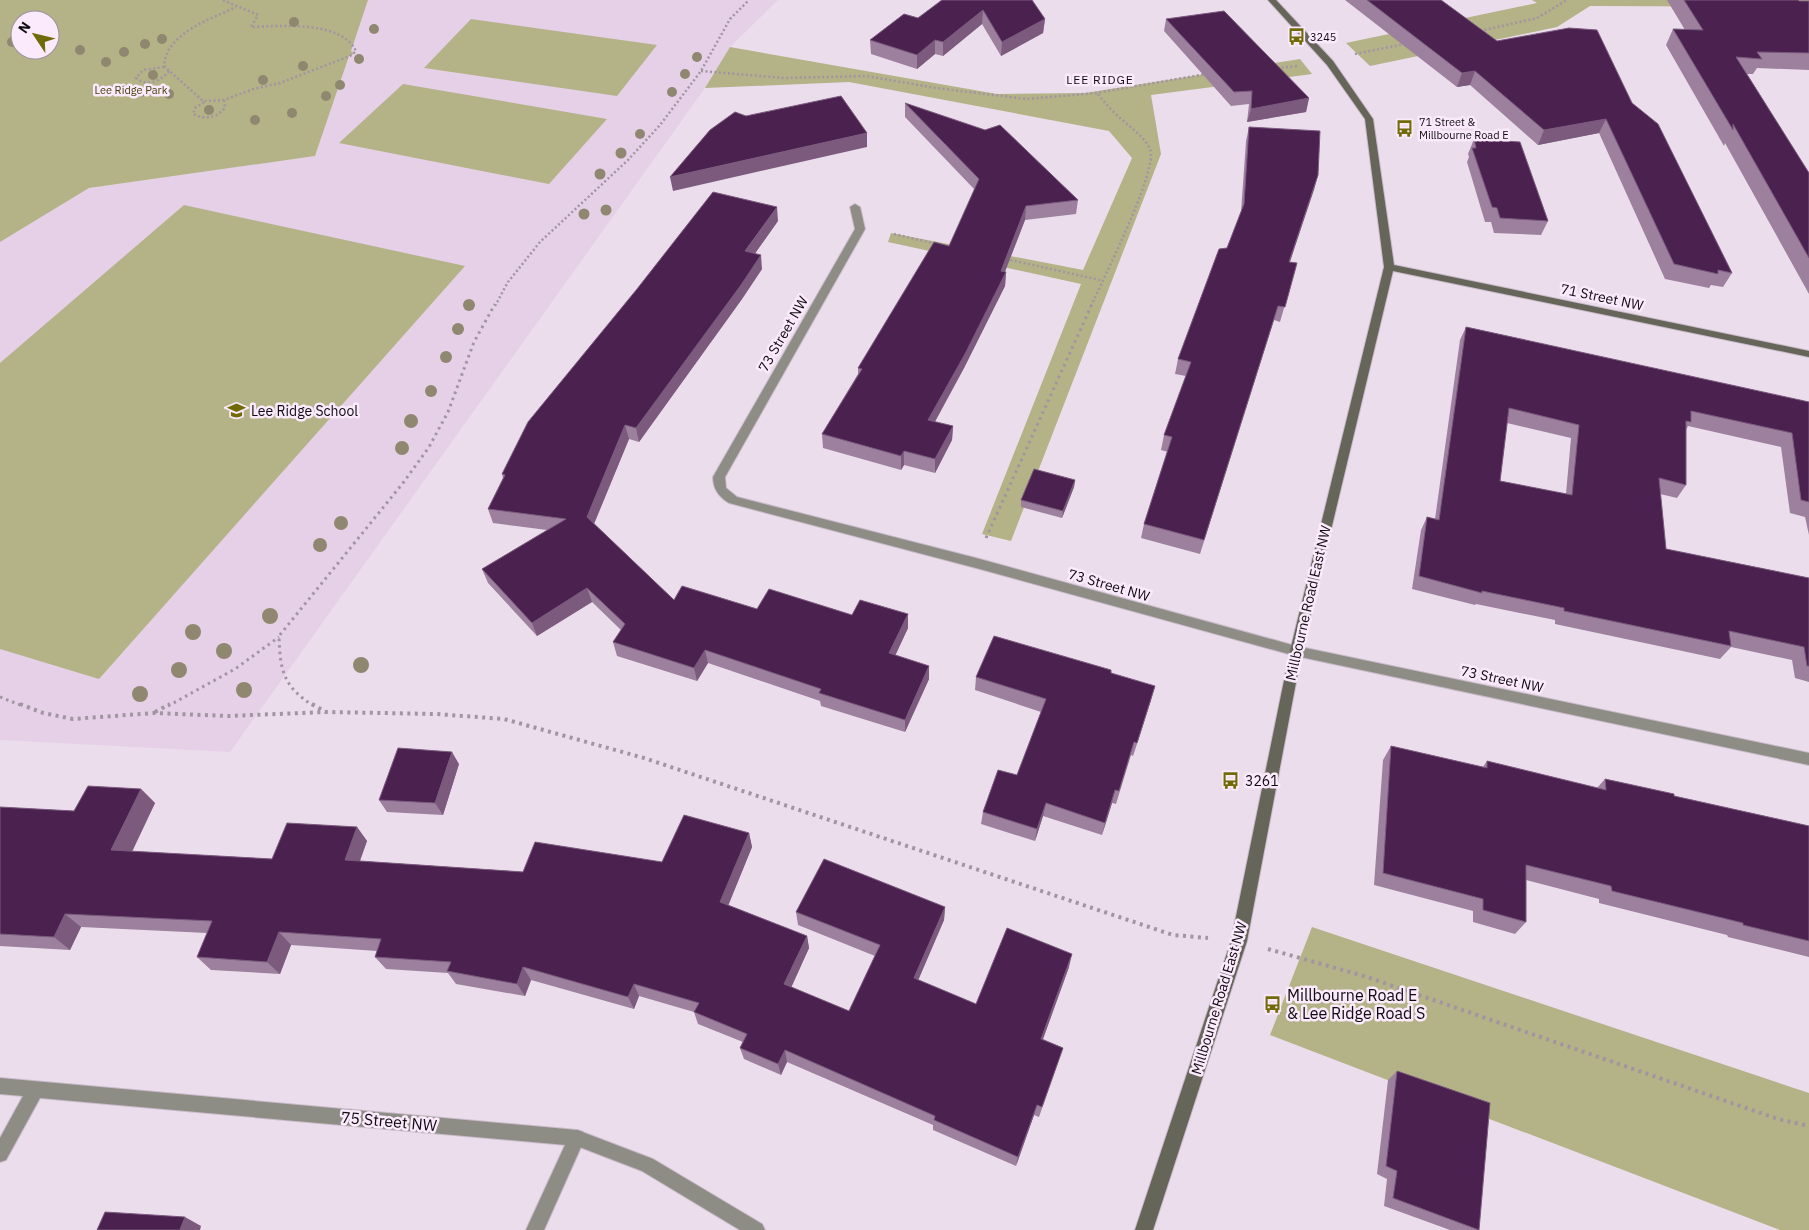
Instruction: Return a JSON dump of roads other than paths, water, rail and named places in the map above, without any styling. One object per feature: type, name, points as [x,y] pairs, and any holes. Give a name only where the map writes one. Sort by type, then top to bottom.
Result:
[{"type":"street","name":"Millbourne Road East NW","points":[[1144,1230],[1239,941],[1296,651],[1390,267],[1369,119],[1330,63],[1272,0]]},
{"type":"street","name":"73 Street NW","points":[[855,207],[860,230],[719,477],[718,485],[726,496],[733,500],[976,563],[1296,651],[1809,759]]},
{"type":"street","name":"71 Street NW","points":[[1390,267],[1809,354]]},
{"type":"street","name":"75 Street NW","points":[[0,1086],[577,1138],[647,1165],[756,1230]]},
{"type":"street","points":[[0,1154],[37,1088]]},
{"type":"street","points":[[534,1230],[577,1138]]},
{"type":"place","name":"3245","points":[[1296,37]]},
{"type":"place","name":"71 Street & Millbourne Road E","points":[[1405,128]]},
{"type":"place","name":"Lee Ridge School","points":[[237,411]]},
{"type":"place","name":"3261","points":[[1231,781]]},
{"type":"place","name":"Millbourne Road E & Lee Ridge Road S","points":[[1273,1004]]},
{"type":"district","name":"LEE RIDGE","points":[[1100,80]]},
{"type":"park label","name":"Lee Ridge Park","points":[[131,90]]}]
